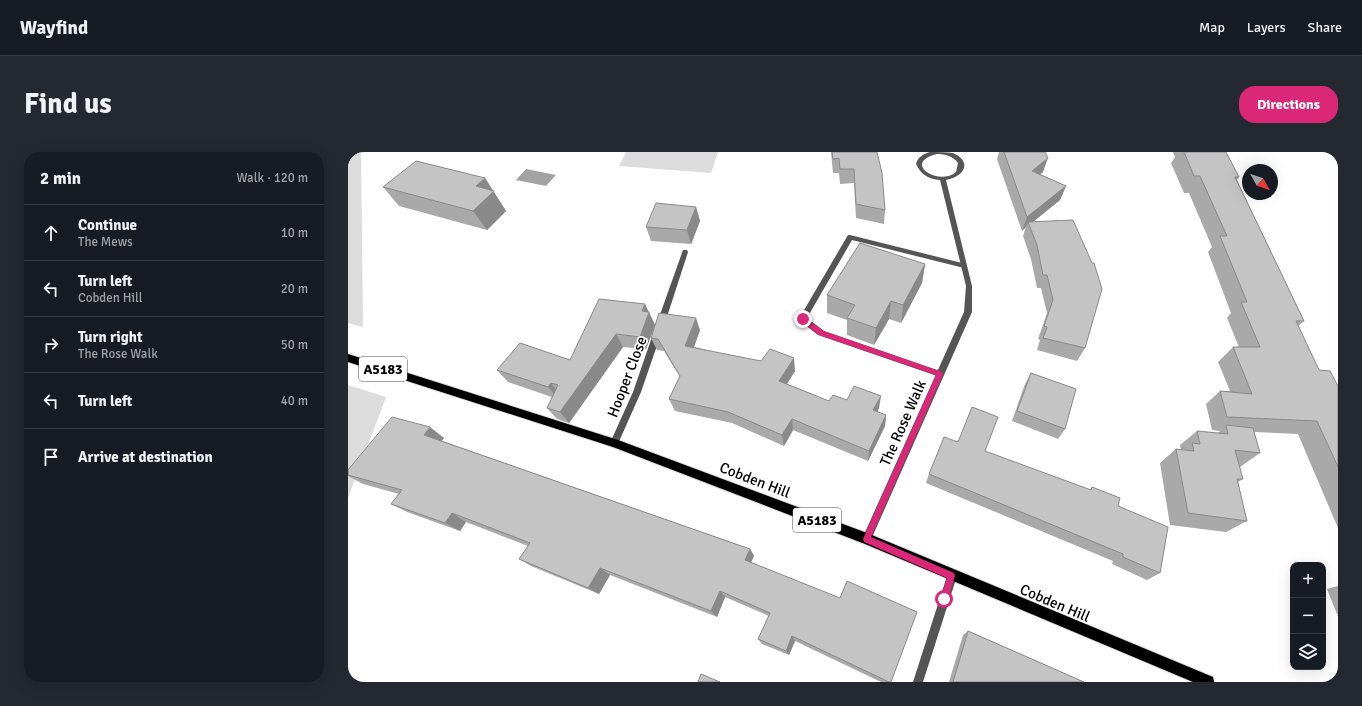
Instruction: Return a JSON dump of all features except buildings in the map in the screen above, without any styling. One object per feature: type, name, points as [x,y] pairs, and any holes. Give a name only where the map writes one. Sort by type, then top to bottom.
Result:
[{"type":"main road","name":"Cobden Hill","points":[[348,358],[614,443],[867,539],[952,576],[1208,682]]},
{"type":"street","points":[[937,152],[953,155],[958,159],[962,164],[961,170],[958,174],[943,179],[926,175],[921,171],[918,166],[919,161],[923,156],[929,153],[937,152]]},
{"type":"street","name":"The Rose Walk","points":[[867,539],[968,312],[969,286],[943,179]]},
{"type":"street","points":[[940,374],[822,333],[803,319],[850,237],[964,266]]},
{"type":"street","name":"Hooper Close","points":[[614,443],[637,392],[685,252]]},
{"type":"street","points":[[918,682],[952,576]]},
{"type":"shaded area","points":[[348,152],[361,152],[363,327],[348,323]]},
{"type":"shaded area","points":[[626,152],[718,152],[711,173],[619,166]]},
{"type":"shaded area","points":[[526,169],[556,175],[546,186],[516,180]]},
{"type":"shaded area","points":[[348,385],[386,397],[348,498]]},
{"type":"route","points":[[803,319],[822,333],[940,374],[867,539],[952,576],[944,599]]}]
